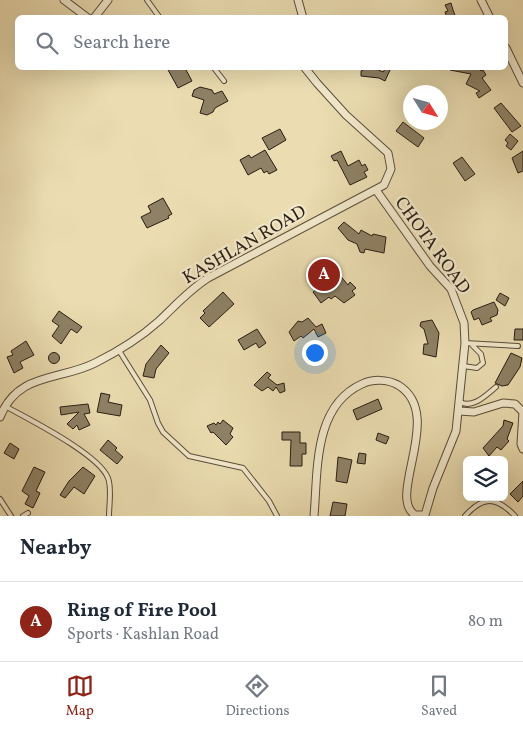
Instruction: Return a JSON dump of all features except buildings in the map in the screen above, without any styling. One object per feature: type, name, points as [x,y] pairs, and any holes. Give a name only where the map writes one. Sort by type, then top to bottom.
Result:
[{"type":"street","points":[[64,0],[84,15]]},
{"type":"street","points":[[96,15],[108,0]]},
{"type":"street","points":[[298,0],[302,15]]},
{"type":"street","points":[[481,0],[488,15]]},
{"type":"street","points":[[508,52],[523,83]]},
{"type":"street","name":"KASHLAN ROAD","points":[[0,417],[12,396],[25,386],[42,378],[83,368],[118,349],[154,325],[184,296],[208,278],[384,185],[390,173],[391,163],[388,153],[346,114],[316,83],[307,70]]},
{"type":"street","name":"CHOTA ROAD","points":[[314,516],[320,453],[326,422],[336,405],[354,388],[369,381],[389,382],[405,390],[415,404],[418,426],[408,503],[415,515],[425,515],[437,475],[454,440],[463,366],[468,343],[461,311],[451,289],[430,266],[376,190]]},
{"type":"street","points":[[459,410],[474,412],[503,403],[515,404],[523,412],[521,444],[523,449]]},
{"type":"lane","points":[[147,0],[158,15]]},
{"type":"lane","points":[[216,70],[224,80]]},
{"type":"lane","points":[[468,343],[518,346]]},
{"type":"lane","points":[[463,366],[477,368],[483,362],[481,354],[468,343]]},
{"type":"lane","points":[[118,349],[150,400],[158,424],[164,432],[188,456],[243,468],[269,501],[277,516]]},
{"type":"lane","points":[[460,402],[466,405],[472,404],[496,387]]},
{"type":"lane","points":[[5,406],[48,430],[98,464],[109,480],[109,516]]},
{"type":"lane","points":[[0,499],[11,516]]},
{"type":"lane","points":[[465,516],[480,502],[486,500],[501,504],[515,516]]},
{"type":"lane","points":[[23,516],[28,513]]},
{"type":"shaded area","points":[[324,264],[332,268],[332,272],[313,287],[311,284],[320,273],[318,266]]},
{"type":"place","name":"Ring of Fire Pool","points":[[324,275]]}]
